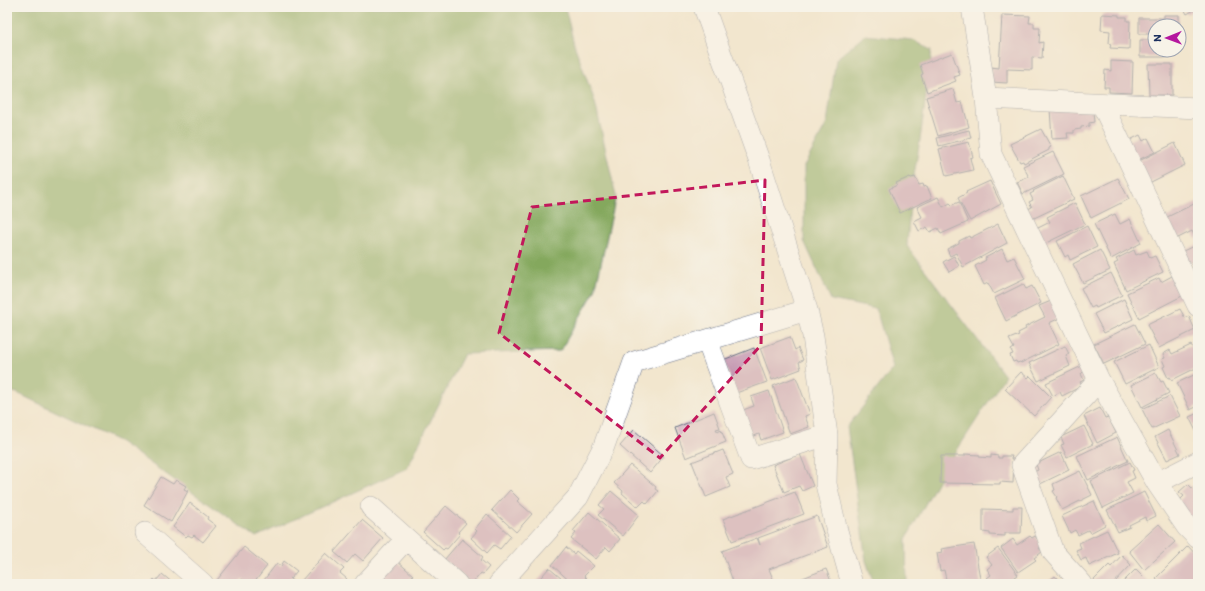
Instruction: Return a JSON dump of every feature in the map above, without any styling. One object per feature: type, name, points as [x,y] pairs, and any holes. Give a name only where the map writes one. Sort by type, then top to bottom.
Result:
[{"type":"street","points":[[704,7],[759,160],[813,336],[827,435],[826,484],[852,584]]},
{"type":"street","points":[[972,7],[986,98],[991,154],[1099,380],[1157,483],[1188,527],[1198,538]]},
{"type":"street","points":[[986,98],[1198,108]]},
{"type":"street","points":[[1102,104],[1198,306]]},
{"type":"street","points":[[499,584],[578,497],[604,446],[634,362],[806,310]]},
{"type":"street","points":[[707,340],[751,458],[827,435]]},
{"type":"street","points":[[1082,584],[1053,552],[1022,465],[1099,380]]},
{"type":"street","points":[[1157,483],[1198,462]]},
{"type":"street","points":[[371,507],[457,584]]},
{"type":"street","points":[[145,533],[203,584]]},
{"type":"street","points":[[365,584],[406,539]]},
{"type":"highlighted area","points":[[765,180],[761,345],[660,458],[499,333],[532,207]]},
{"type":"green space","points":[[7,7],[565,7],[574,44],[595,102],[616,196],[595,291],[560,351],[464,354],[407,468],[256,537],[120,442],[17,393],[7,391]]},
{"type":"green space","points":[[865,35],[913,40],[932,50],[920,140],[911,193],[907,246],[1005,376],[943,472],[906,539],[907,584],[874,584],[866,561],[847,427],[893,368],[876,309],[831,300],[804,241],[804,166],[827,123],[836,59]]},
{"type":"building","points":[[1183,7],[1198,7],[1198,8],[1187,14]]},
{"type":"building","points":[[1102,14],[1127,17],[1127,21],[1130,21],[1129,49],[1110,48],[1110,31],[1101,30]]},
{"type":"building","points":[[1002,15],[1030,16],[1029,23],[1034,23],[1034,28],[1040,28],[1039,43],[1043,42],[1042,58],[1032,57],[1032,70],[1007,69],[1007,83],[991,82],[991,67],[999,68]]},
{"type":"building","points":[[1164,15],[1179,15],[1179,18],[1164,18]]},
{"type":"building","points":[[1139,18],[1147,18],[1147,34],[1139,34]]},
{"type":"building","points":[[1140,40],[1147,40],[1147,57],[1140,57]]},
{"type":"building","points":[[952,53],[960,75],[954,77],[956,81],[927,92],[921,75],[923,74],[920,65]]},
{"type":"building","points":[[1111,61],[1133,62],[1132,93],[1109,92],[1109,87],[1104,87],[1105,70],[1111,71]]},
{"type":"building","points":[[1148,64],[1172,64],[1172,95],[1149,95]]},
{"type":"building","points":[[953,89],[957,103],[962,102],[969,127],[938,136],[926,97]]},
{"type":"building","points":[[1050,109],[1093,111],[1094,122],[1089,123],[1089,126],[1074,130],[1074,133],[1067,133],[1068,138],[1052,139]]},
{"type":"building","points":[[1041,129],[1051,147],[1049,150],[1024,163],[1023,161],[1020,162],[1010,144]]},
{"type":"building","points":[[969,130],[971,138],[939,146],[937,138]]},
{"type":"building","points":[[1140,135],[1143,141],[1148,138],[1155,152],[1138,160],[1124,143]]},
{"type":"building","points":[[969,142],[973,157],[970,158],[973,170],[946,176],[939,149]]},
{"type":"building","points":[[1175,143],[1185,165],[1145,185],[1139,161]]},
{"type":"building","points":[[1053,152],[1064,174],[1023,194],[1017,182],[1029,177],[1023,166]]},
{"type":"building","points":[[1063,176],[1074,199],[1032,219],[1028,209],[1032,207],[1029,202],[1033,200],[1030,194]]},
{"type":"building","points":[[910,177],[915,177],[919,185],[923,184],[924,187],[927,186],[932,198],[900,213],[889,189],[897,185],[896,183]]},
{"type":"building","points":[[1118,178],[1129,199],[1091,218],[1081,196]]},
{"type":"building","points":[[990,181],[1001,204],[970,221],[958,198],[967,193],[966,192]]},
{"type":"building","points":[[938,197],[943,207],[950,203],[952,205],[959,202],[968,222],[941,234],[938,228],[930,232],[927,227],[919,231],[914,221],[922,217],[917,207]]},
{"type":"building","points":[[1198,202],[1198,238],[1196,239],[1192,231],[1176,239],[1165,218]]},
{"type":"building","points":[[1075,203],[1085,224],[1044,244],[1036,229],[1050,222],[1047,217]]},
{"type":"building","points":[[1115,214],[1120,224],[1130,219],[1141,243],[1111,259],[1094,224]]},
{"type":"building","points":[[998,224],[1007,243],[963,267],[956,253],[950,256],[947,249],[959,243],[959,241],[969,236],[970,238]]},
{"type":"building","points":[[1087,226],[1097,247],[1070,260],[1068,255],[1065,257],[1057,241]]},
{"type":"building","points":[[1198,244],[1198,259],[1189,263],[1183,251]]},
{"type":"building","points":[[1002,249],[1007,260],[1014,257],[1025,279],[994,294],[988,283],[984,285],[975,266],[986,260],[985,258]]},
{"type":"building","points":[[1100,250],[1110,270],[1083,283],[1073,264]]},
{"type":"building","points":[[1134,250],[1136,255],[1147,251],[1150,258],[1155,256],[1163,272],[1126,290],[1114,264],[1118,262],[1116,259]]},
{"type":"building","points":[[954,256],[959,266],[949,272],[943,262]]},
{"type":"building","points":[[1111,273],[1122,295],[1096,308],[1095,306],[1091,308],[1081,288]]},
{"type":"building","points":[[1172,276],[1182,296],[1139,318],[1127,293],[1159,278],[1161,282]]},
{"type":"building","points":[[1023,284],[1026,289],[1032,286],[1041,303],[1006,321],[995,298]]},
{"type":"building","points":[[1124,299],[1133,319],[1104,333],[1094,314]]},
{"type":"building","points":[[1051,301],[1060,318],[1049,323],[1059,344],[1021,363],[1017,363],[1016,361],[1013,362],[1010,355],[1013,354],[1011,350],[1014,348],[1009,339],[1019,335],[1018,333],[1026,329],[1025,327],[1045,317],[1039,306]]},
{"type":"building","points":[[1180,309],[1185,318],[1189,316],[1195,330],[1159,348],[1147,325]]},
{"type":"building","points":[[1135,324],[1145,344],[1104,364],[1094,344]]},
{"type":"building","points":[[790,337],[795,350],[798,348],[803,360],[799,362],[801,369],[772,380],[760,348]]},
{"type":"building","points":[[1149,345],[1159,367],[1125,384],[1114,362]]},
{"type":"building","points":[[1191,345],[1193,348],[1197,346],[1198,348],[1198,367],[1172,380],[1170,377],[1168,378],[1163,367],[1165,366],[1162,359],[1165,358],[1163,354],[1170,350],[1172,354]]},
{"type":"building","points":[[1065,346],[1069,354],[1066,356],[1070,366],[1038,381],[1029,363]]},
{"type":"building","points":[[754,348],[767,382],[736,393],[723,360]]},
{"type":"building","points":[[1082,366],[1084,371],[1081,374],[1084,380],[1080,382],[1082,386],[1062,396],[1060,392],[1053,396],[1046,383]]},
{"type":"building","points":[[1021,372],[1028,378],[1030,376],[1051,397],[1034,416],[1005,389]]},
{"type":"building","points":[[1156,373],[1161,382],[1163,381],[1169,393],[1142,407],[1131,385]]},
{"type":"building","points":[[1198,373],[1198,406],[1190,410],[1177,383]]},
{"type":"building","points":[[796,377],[810,414],[805,416],[809,427],[790,434],[773,386]]},
{"type":"building","points":[[769,391],[783,432],[761,440],[759,434],[752,437],[743,410],[754,406],[751,397]]},
{"type":"building","points":[[1170,396],[1180,416],[1152,429],[1142,409]]},
{"type":"building","points":[[1100,408],[1105,418],[1108,417],[1116,433],[1097,443],[1084,416]]},
{"type":"building","points":[[714,412],[720,428],[716,429],[718,432],[721,430],[726,442],[686,458],[675,428]]},
{"type":"building","points":[[1198,413],[1198,435],[1189,417]]},
{"type":"building","points":[[1084,426],[1093,444],[1067,457],[1061,445],[1064,444],[1061,437]]},
{"type":"building","points":[[634,430],[664,456],[650,473],[620,446]]},
{"type":"building","points":[[1168,430],[1180,454],[1167,460],[1155,437]]},
{"type":"building","points":[[1117,437],[1128,461],[1088,480],[1077,456]]},
{"type":"building","points":[[723,450],[733,474],[726,477],[730,487],[706,497],[692,462]]},
{"type":"building","points":[[1061,452],[1069,470],[1040,484],[1034,472],[1038,470],[1036,464]]},
{"type":"building","points":[[800,454],[813,486],[802,491],[799,486],[784,492],[773,465]]},
{"type":"building","points":[[965,454],[991,458],[991,455],[998,456],[998,458],[1002,458],[1002,456],[1012,456],[1011,459],[1014,459],[1013,483],[940,483],[941,456],[965,456]]},
{"type":"building","points":[[1130,462],[1134,470],[1132,471],[1135,478],[1127,482],[1133,493],[1103,508],[1091,481]]},
{"type":"building","points":[[630,465],[656,487],[655,489],[658,491],[647,504],[644,501],[638,507],[622,493],[623,491],[614,483]]},
{"type":"building","points":[[1080,471],[1092,495],[1062,510],[1053,491],[1055,490],[1053,484]]},
{"type":"building","points":[[161,477],[173,484],[176,480],[186,486],[184,489],[188,491],[171,522],[144,505]]},
{"type":"building","points":[[1198,479],[1198,513],[1192,520],[1176,504],[1184,496],[1179,492],[1188,484],[1192,488],[1196,485],[1194,483]]},
{"type":"building","points":[[510,490],[519,499],[517,501],[532,514],[516,532],[492,510]]},
{"type":"building","points":[[611,491],[639,515],[623,536],[598,515],[604,509],[599,505]]},
{"type":"building","points":[[795,492],[804,514],[732,541],[723,519]]},
{"type":"building","points":[[1144,492],[1156,516],[1146,521],[1145,517],[1129,525],[1130,527],[1118,532],[1107,510]]},
{"type":"building","points":[[1094,501],[1105,525],[1090,533],[1088,530],[1078,535],[1075,530],[1070,533],[1062,516]]},
{"type":"building","points":[[190,503],[208,517],[207,519],[216,526],[203,542],[194,535],[192,537],[188,535],[186,537],[173,527]]},
{"type":"building","points":[[446,506],[466,523],[458,532],[460,534],[447,549],[445,548],[443,550],[423,532]]},
{"type":"building","points":[[1013,507],[1022,507],[1021,533],[1005,533],[1005,536],[990,535],[990,533],[983,532],[983,509],[1013,510]]},
{"type":"building","points":[[589,512],[620,539],[610,551],[606,547],[596,559],[571,539],[576,533],[573,531]]},
{"type":"building","points":[[487,514],[511,536],[500,549],[494,545],[487,553],[471,538],[477,531],[475,529]]},
{"type":"building","points":[[817,516],[828,547],[769,569],[775,584],[734,584],[722,551],[757,538],[760,545],[758,538]]},
{"type":"building","points":[[362,520],[383,538],[363,561],[355,554],[347,563],[334,552]]},
{"type":"building","points":[[1159,524],[1175,542],[1144,570],[1129,551]]},
{"type":"building","points":[[1107,530],[1118,553],[1089,566],[1086,558],[1081,560],[1076,550],[1081,548],[1079,543]]},
{"type":"building","points":[[1030,536],[1032,538],[1035,536],[1042,546],[1039,548],[1042,552],[1034,558],[1036,560],[1018,572],[1001,548],[1013,539],[1017,545]]},
{"type":"building","points":[[462,539],[483,557],[481,560],[489,567],[483,574],[481,573],[472,584],[444,560]]},
{"type":"building","points":[[974,544],[981,584],[947,584],[944,570],[940,571],[937,553],[942,552],[941,549]]},
{"type":"building","points":[[1188,546],[1198,557],[1198,580],[1194,584],[1162,584],[1156,578]]},
{"type":"building","points":[[244,547],[267,566],[253,584],[248,584],[242,579],[239,584],[223,584],[217,580]]},
{"type":"building","points":[[566,547],[574,554],[576,551],[594,566],[584,576],[586,578],[581,584],[573,584],[552,565]]},
{"type":"building","points":[[998,548],[1018,575],[1005,584],[992,584],[987,578],[991,575],[987,569],[992,565],[986,557]]},
{"type":"building","points":[[326,553],[344,569],[340,573],[347,579],[342,584],[304,584],[301,581]]},
{"type":"building","points":[[1122,555],[1131,565],[1113,584],[1090,584],[1109,565],[1111,567]]},
{"type":"building","points":[[284,561],[297,571],[290,579],[294,582],[293,584],[261,584],[277,563],[281,566]]},
{"type":"building","points":[[397,561],[413,575],[409,579],[414,584],[376,584]]},
{"type":"building","points":[[549,568],[568,584],[535,584]]},
{"type":"building","points":[[826,569],[832,584],[796,584],[795,581]]},
{"type":"building","points":[[1136,569],[1151,584],[1121,584]]},
{"type":"building","points":[[162,574],[174,584],[150,584],[154,579],[156,581]]},
{"type":"building","points":[[1055,576],[1062,584],[1045,584]]},
{"type":"building","points":[[177,581],[181,584],[174,584]]}]
